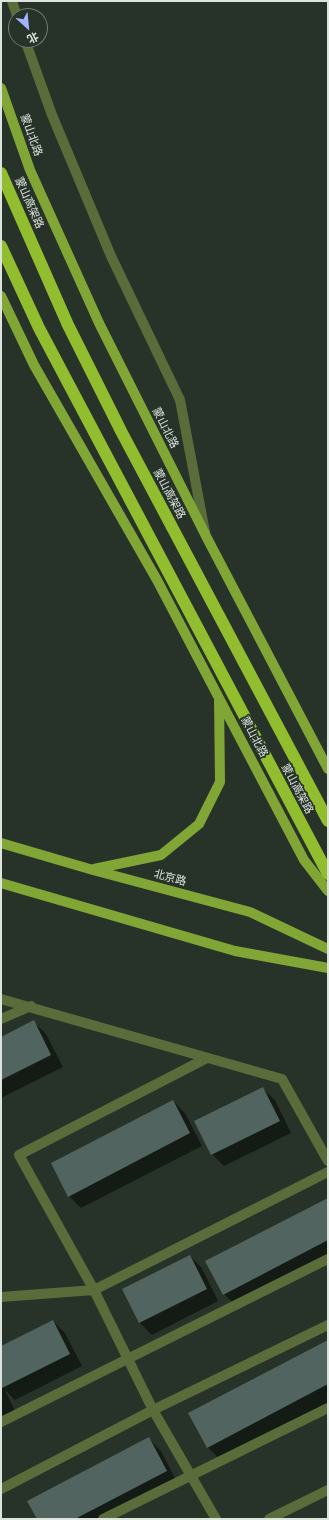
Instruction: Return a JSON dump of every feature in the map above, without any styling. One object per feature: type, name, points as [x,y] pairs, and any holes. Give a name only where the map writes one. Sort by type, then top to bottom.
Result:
[{"type":"highway","name":"蒙山高架路","points":[[1,173],[68,325],[121,431],[328,821]]},
{"type":"highway","name":"蒙山高架路","points":[[1,246],[39,328],[328,874]]},
{"type":"main road","name":"蒙山北路","points":[[1,88],[30,170],[99,323],[207,538],[328,769]]},
{"type":"main road","name":"蒙山北路","points":[[1,296],[34,365],[157,580],[304,860],[328,891]]},
{"type":"main road","points":[[93,870],[161,855],[199,824],[220,782],[219,696]]},
{"type":"main road","name":"北京路","points":[[1,843],[93,870],[250,912],[328,949]]},
{"type":"main road","points":[[1,883],[235,951],[328,968]]},
{"type":"street","points":[[28,48],[52,115],[111,256],[180,400],[207,538]]},
{"type":"street","points":[[1,999],[31,1006],[282,1079],[328,1161]]},
{"type":"street","points":[[1,1019],[31,1006]]},
{"type":"street","points":[[207,1058],[19,1156],[94,1290],[127,1360],[153,1410],[216,1519]]},
{"type":"street","points":[[1,1297],[94,1290],[328,1172]]},
{"type":"street","points":[[1,1422],[328,1259]]},
{"type":"street","points":[[1,1489],[153,1410],[328,1325]]},
{"type":"street","points":[[103,1519],[328,1408]]},
{"type":"street","points":[[269,1519],[328,1490]]},
{"type":"building","points":[[34,1020],[51,1055],[1,1080],[1,1037]]},
{"type":"building","points":[[263,1087],[280,1121],[211,1155],[194,1121]]},
{"type":"building","points":[[173,1100],[190,1133],[68,1197],[51,1163]]},
{"type":"building","points":[[328,1198],[328,1240],[223,1295],[205,1261]]},
{"type":"building","points":[[190,1255],[207,1289],[139,1323],[122,1289]]},
{"type":"building","points":[[53,1320],[70,1354],[2,1388],[1,1346]]},
{"type":"building","points":[[328,1340],[328,1384],[207,1448],[188,1413]]},
{"type":"building","points":[[149,1437],[167,1471],[75,1519],[37,1519],[27,1501]]}]
